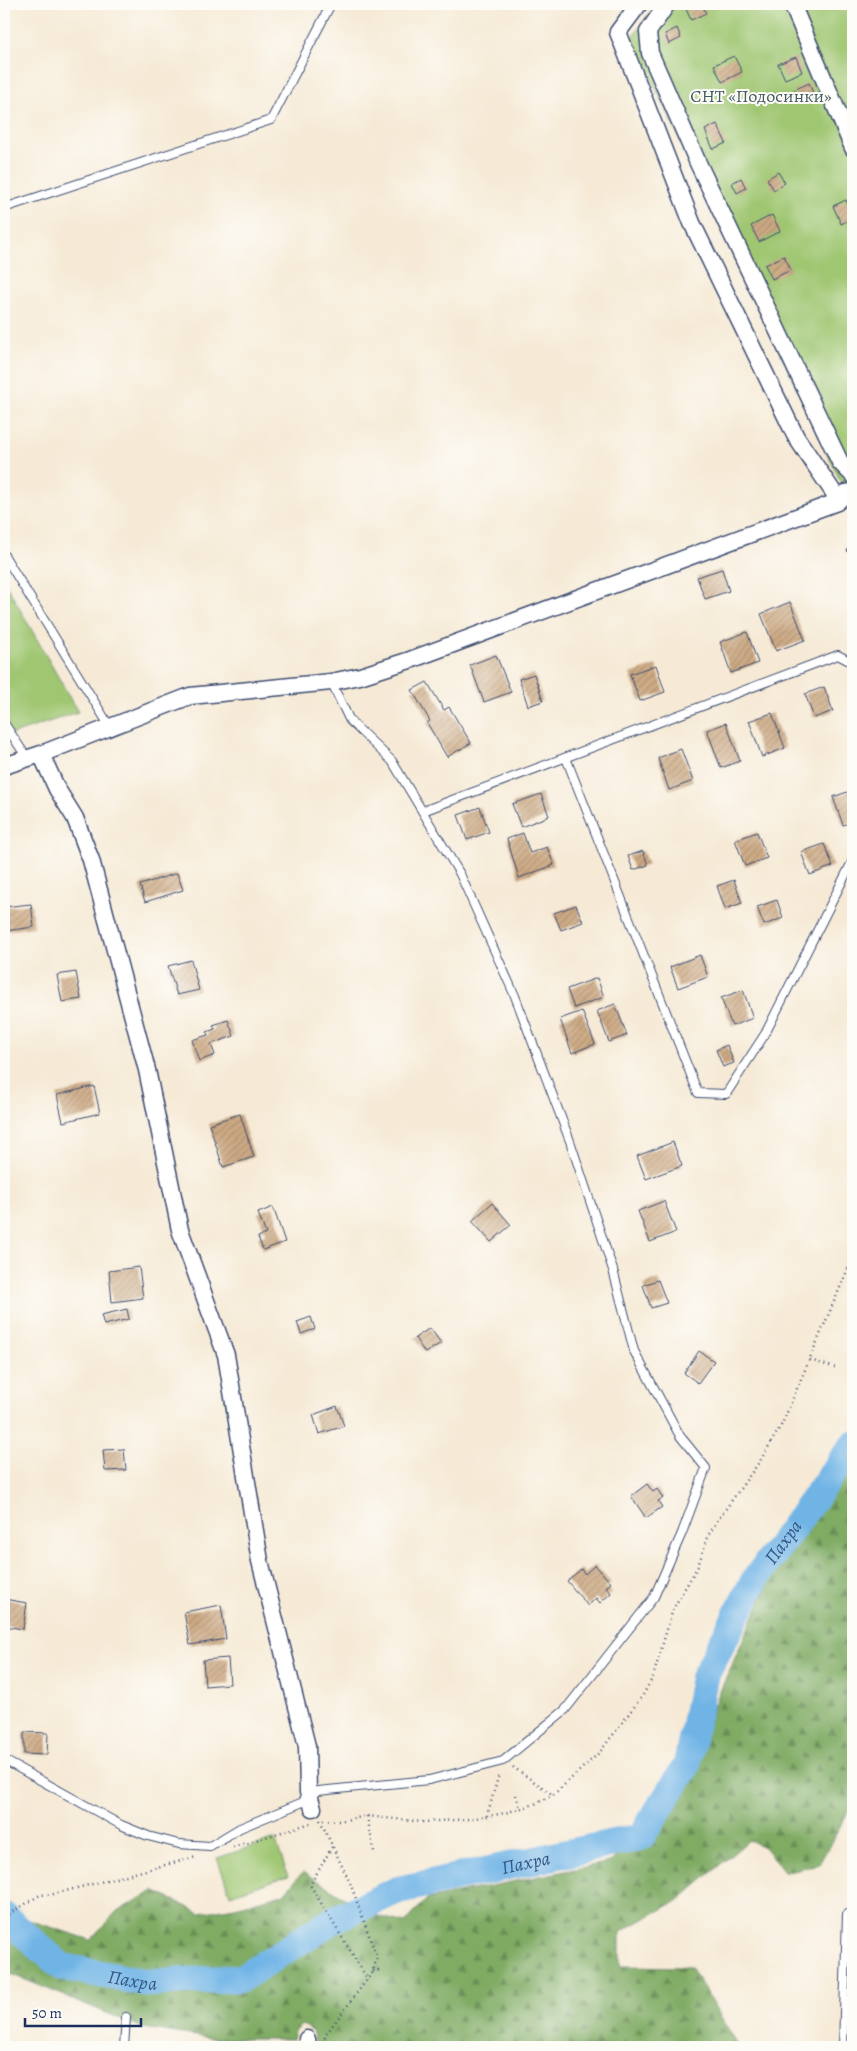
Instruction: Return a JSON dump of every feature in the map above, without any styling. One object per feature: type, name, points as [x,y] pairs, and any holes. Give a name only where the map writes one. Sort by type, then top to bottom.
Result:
[{"type":"street","points":[[639,4],[618,32],[692,223],[796,437],[838,499]]},
{"type":"street","points":[[666,4],[648,32],[650,53],[698,163],[840,462],[853,475]]},
{"type":"street","points":[[792,4],[853,148]]},
{"type":"street","points":[[4,766],[190,696],[330,682],[360,676],[410,660],[837,502],[846,493],[853,492]]},
{"type":"street","points":[[34,756],[74,818],[91,860],[147,1070],[180,1230],[226,1355],[260,1561],[307,1746],[308,1792],[316,1814]]},
{"type":"lane","points":[[4,208],[271,120],[332,4]]},
{"type":"lane","points":[[4,555],[110,727]]},
{"type":"lane","points":[[422,811],[838,655],[853,663]]},
{"type":"lane","points":[[4,1760],[121,1825],[148,1836],[178,1844],[210,1846],[240,1828],[303,1802],[308,1792],[429,1780],[504,1761],[565,1710],[654,1597],[682,1533],[706,1468],[680,1436],[634,1351],[613,1270],[570,1142],[515,996],[460,874],[392,761],[350,721],[330,682]]},
{"type":"lane","points":[[4,724],[34,756]]},
{"type":"lane","points":[[566,758],[698,1093],[726,1094],[765,1034],[853,860]]},
{"type":"lane","points":[[843,2047],[847,1914]]},
{"type":"lane","points":[[124,2047],[126,2017]]},
{"type":"path","points":[[810,1360],[836,1368]]},
{"type":"path","points":[[487,1816],[504,1761],[553,1795]]},
{"type":"path","points":[[516,1795],[520,1808]]},
{"type":"path","points":[[231,1848],[316,1814],[351,1885],[377,1958],[368,1980],[326,2034]]},
{"type":"path","points":[[368,1816],[374,1852]]},
{"type":"path","points":[[332,1847],[310,1884],[368,1980]]},
{"type":"path","points":[[4,1917],[40,1895],[54,1894],[198,1857]]},
{"type":"path","points":[[373,1971],[379,1970]]},
{"type":"green space","name":"СНТ «Подосинки»","points":[[656,4],[853,4],[853,502],[836,498],[846,493],[632,38]]},
{"type":"green space","points":[[4,581],[78,712],[4,737]]},
{"type":"green space","points":[[853,1453],[853,1804],[819,1864],[785,1872],[764,1847],[749,1840],[679,1900],[620,1932],[620,1966],[691,1967],[739,2047],[315,2047],[311,2030],[301,2025],[295,2032],[293,2039],[217,2039],[143,2028],[4,1971],[4,1912],[91,1940],[116,1912],[154,1891],[200,1913],[235,1907],[283,1894],[303,1872],[374,1915],[405,1923],[427,1899],[610,1862],[657,1827],[700,1754],[713,1707],[775,1568],[821,1510]]},
{"type":"green space","points":[[275,1839],[288,1876],[230,1895],[217,1858]]},
{"type":"building","points":[[691,4],[702,4],[706,13],[691,20],[685,7]]},
{"type":"building","points":[[677,28],[681,38],[669,44],[665,34]]},
{"type":"building","points":[[734,56],[742,72],[722,82],[714,65]]},
{"type":"building","points":[[796,57],[802,72],[785,79],[778,64]]},
{"type":"building","points":[[809,83],[813,93],[798,100],[794,90]]},
{"type":"building","points":[[853,93],[853,105],[849,95]]},
{"type":"building","points":[[717,124],[726,143],[713,149],[705,130]]},
{"type":"building","points":[[778,172],[785,183],[774,190],[767,179]]},
{"type":"building","points":[[741,178],[746,188],[737,193],[732,183]]},
{"type":"building","points":[[846,200],[853,218],[841,224],[833,206]]},
{"type":"building","points":[[772,215],[780,231],[759,242],[751,226]]},
{"type":"building","points":[[784,256],[791,270],[772,279],[765,265]]},
{"type":"building","points":[[853,539],[853,554],[847,551]]},
{"type":"building","points":[[722,569],[729,591],[705,599],[697,577]]},
{"type":"building","points":[[790,602],[805,640],[776,651],[761,614]]},
{"type":"building","points":[[747,632],[758,663],[731,673],[720,642]]},
{"type":"building","points":[[496,655],[511,692],[484,702],[470,665]]},
{"type":"building","points":[[656,665],[665,692],[640,701],[630,674]]},
{"type":"building","points":[[534,674],[543,701],[528,706],[519,679]]},
{"type":"building","points":[[427,682],[444,710],[449,707],[471,743],[447,757],[427,723],[430,721],[412,690]]},
{"type":"building","points":[[824,687],[833,711],[814,718],[805,694]]},
{"type":"building","points":[[772,713],[785,748],[762,757],[749,721]]},
{"type":"building","points":[[726,723],[740,761],[721,768],[707,730]]},
{"type":"building","points":[[681,749],[693,781],[669,790],[658,758]]},
{"type":"building","points":[[853,790],[853,822],[843,825],[833,797]]},
{"type":"building","points":[[541,794],[549,816],[521,827],[512,804]]},
{"type":"building","points":[[480,807],[489,832],[467,840],[458,815]]},
{"type":"building","points":[[757,832],[767,858],[745,866],[735,840]]},
{"type":"building","points":[[523,833],[530,853],[547,847],[554,865],[519,878],[507,839]]},
{"type":"building","points":[[824,844],[833,866],[810,875],[801,852]]},
{"type":"building","points":[[643,851],[648,865],[633,870],[628,856]]},
{"type":"building","points":[[177,873],[183,890],[145,902],[140,885]]},
{"type":"building","points":[[734,880],[742,903],[725,909],[717,886]]},
{"type":"building","points":[[777,900],[783,918],[764,925],[757,907]]},
{"type":"building","points":[[31,904],[34,927],[5,931],[4,907]]},
{"type":"building","points":[[576,905],[583,922],[561,930],[554,913]]},
{"type":"building","points":[[700,955],[708,977],[678,988],[670,967]]},
{"type":"building","points":[[191,960],[199,990],[177,995],[168,966]]},
{"type":"building","points":[[76,972],[81,999],[62,1002],[57,975]]},
{"type":"building","points":[[597,978],[604,997],[574,1008],[567,989]]},
{"type":"building","points":[[743,990],[753,1018],[732,1026],[721,998]]},
{"type":"building","points":[[615,1004],[627,1035],[609,1042],[597,1011]]},
{"type":"building","points":[[582,1011],[595,1044],[572,1053],[560,1019]]},
{"type":"building","points":[[228,1020],[234,1036],[211,1044],[215,1055],[199,1061],[192,1040],[208,1035],[207,1032],[215,1029],[213,1025]]},
{"type":"building","points":[[727,1045],[734,1063],[723,1067],[716,1050]]},
{"type":"building","points":[[94,1086],[100,1113],[63,1122],[57,1095]]},
{"type":"building","points":[[240,1114],[254,1157],[223,1167],[209,1124]]},
{"type":"building","points":[[673,1142],[682,1166],[646,1179],[637,1156]]},
{"type":"building","points":[[664,1201],[676,1232],[650,1242],[638,1211]]},
{"type":"building","points":[[492,1203],[511,1225],[491,1242],[472,1221]]},
{"type":"building","points":[[273,1207],[285,1242],[263,1250],[258,1237],[266,1234],[258,1213]]},
{"type":"building","points":[[139,1267],[143,1298],[112,1302],[109,1271]]},
{"type":"building","points":[[658,1280],[667,1303],[651,1308],[643,1285]]},
{"type":"building","points":[[127,1309],[129,1319],[104,1325],[101,1315]]},
{"type":"building","points":[[311,1317],[315,1329],[301,1334],[297,1322]]},
{"type":"building","points":[[430,1328],[441,1343],[425,1353],[415,1338]]},
{"type":"building","points":[[699,1351],[714,1361],[698,1383],[684,1373]]},
{"type":"building","points":[[337,1406],[344,1426],[319,1434],[313,1415]]},
{"type":"building","points":[[124,1449],[126,1470],[105,1471],[103,1450]]},
{"type":"building","points":[[647,1484],[653,1492],[657,1489],[663,1498],[658,1501],[662,1507],[646,1518],[631,1496]]},
{"type":"building","points":[[595,1565],[611,1583],[606,1587],[611,1593],[600,1603],[596,1598],[588,1606],[567,1581],[581,1569],[585,1574]]},
{"type":"building","points":[[4,1599],[27,1603],[23,1629],[4,1626]]},
{"type":"building","points":[[221,1605],[226,1639],[190,1645],[184,1612]]},
{"type":"building","points":[[228,1658],[230,1684],[205,1686],[203,1660]]},
{"type":"building","points":[[24,1732],[48,1733],[47,1755],[24,1754]]},
{"type":"waterway","name":"Пахра","points":[[4,1916],[62,1967],[149,1983],[242,1978],[333,1920],[398,1890],[641,1837],[687,1765],[704,1678],[754,1581],[853,1445]]}]
